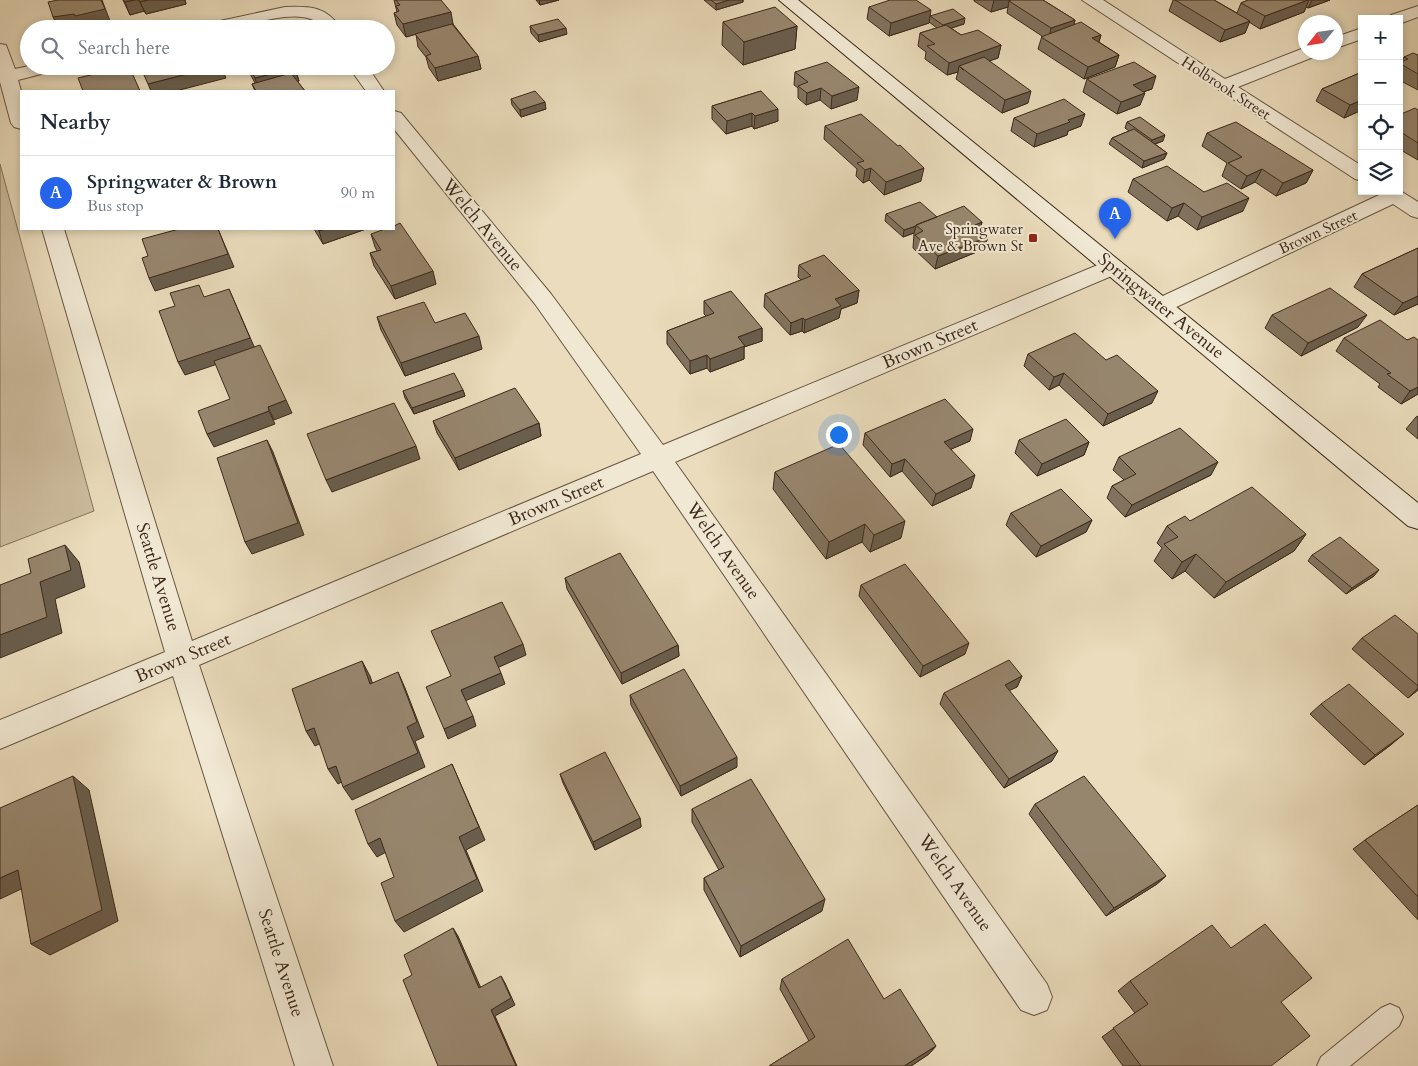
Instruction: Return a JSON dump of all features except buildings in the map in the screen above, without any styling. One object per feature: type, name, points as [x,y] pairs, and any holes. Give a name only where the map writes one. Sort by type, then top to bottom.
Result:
[{"type":"street","name":"Springwater Avenue","points":[[788,0],[1418,518]]},
{"type":"street","name":"Holbrook Street","points":[[1091,0],[1358,172]]},
{"type":"street","points":[[244,20],[289,11],[313,13],[326,20]]},
{"type":"street","points":[[1403,17],[1418,11]]},
{"type":"street","points":[[1343,40],[1358,34]]},
{"type":"street","points":[[0,49],[20,119]]},
{"type":"street","points":[[1223,86],[1298,57]]},
{"type":"street","points":[[8,77],[20,74]]},
{"type":"street","points":[[363,75],[374,90]]},
{"type":"street","name":"Welch Avenue","points":[[395,118],[543,299],[658,458],[1034,997]]},
{"type":"street","name":"Brown Street","points":[[1160,306],[1388,195]]},
{"type":"street","points":[[1392,195],[1418,211]]},
{"type":"street","name":"Seattle Avenue","points":[[53,230],[182,658],[314,1066]]},
{"type":"street","name":"Brown Street","points":[[0,735],[1112,267]]},
{"type":"lane","points":[[1330,1066],[1390,1018]]},
{"type":"shaded area","points":[[0,164],[94,511],[0,547]]},
{"type":"place","name":"Springwater Ave & Brown St","points":[[1033,238]]},
{"type":"place","name":"Springwater & Brown","points":[[1115,239]]}]
